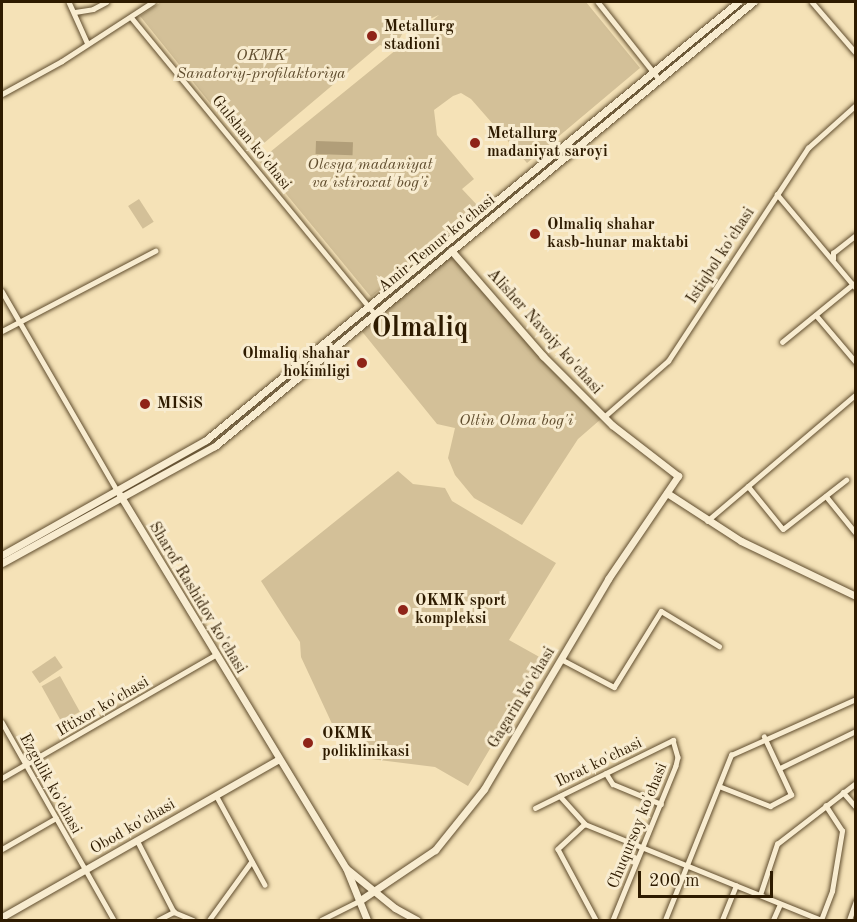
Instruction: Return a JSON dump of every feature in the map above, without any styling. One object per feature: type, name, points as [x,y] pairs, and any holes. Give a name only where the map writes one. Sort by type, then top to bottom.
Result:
[{"type":"main road","name":"Amir Temur ko'chasi","points":[[2,563],[206,440],[738,2]]},
{"type":"main road","name":"Amir Temur ko'chasi","points":[[2,555],[215,446],[753,2]]},
{"type":"main road","points":[[548,158],[555,164]]},
{"type":"main road","points":[[482,212],[488,220]]},
{"type":"main road","name":"Alisher Navoiy ko'chasi","points":[[451,250],[543,356],[604,417],[677,473]]},
{"type":"main road","name":"Gagarin ko'chasi","points":[[358,901],[429,855],[484,789],[608,579],[678,480],[677,473]]},
{"type":"main road","points":[[667,493],[707,521],[830,587],[855,596]]},
{"type":"main road","name":"Sharof Rashidov ko'chasi","points":[[119,494],[278,760],[346,868],[367,921]]},
{"type":"main road","name":"Obod ko'chasi","points":[[2,917],[278,760]]},
{"type":"main road","points":[[346,868],[373,892],[417,921]]},
{"type":"street","points":[[69,2],[87,42]]},
{"type":"street","points":[[75,12],[93,9],[106,2]]},
{"type":"street","points":[[2,94],[153,2]]},
{"type":"street","points":[[598,2],[659,79]]},
{"type":"street","points":[[812,2],[855,53]]},
{"type":"street","name":"Gulshan ko'chasi","points":[[131,17],[374,313]]},
{"type":"street","name":"Istiqbol ko'chasi","points":[[604,417],[668,361],[808,148],[855,105]]},
{"type":"street","points":[[777,194],[854,286],[782,342]]},
{"type":"street","points":[[833,259],[833,253],[855,235]]},
{"type":"street","points":[[2,331],[155,251]]},
{"type":"street","name":"Sharof Rashidov ko'chasi","points":[[2,291],[119,494]]},
{"type":"street","points":[[816,315],[855,362]]},
{"type":"street","points":[[707,521],[853,396],[855,403]]},
{"type":"street","points":[[748,486],[783,529],[846,480]]},
{"type":"street","points":[[826,496],[855,533]]},
{"type":"street","points":[[561,659],[614,687],[662,611],[719,646]]},
{"type":"street","name":"Iftixor ko'chasi","points":[[2,778],[215,655]]},
{"type":"street","points":[[665,921],[731,755],[764,737],[855,699]]},
{"type":"street","name":"Ezgulik ko'chasi","points":[[2,722],[114,921]]},
{"type":"street","points":[[780,768],[855,731]]},
{"type":"street","points":[[719,786],[774,806],[792,793],[764,737]]},
{"type":"street","name":"Ibrat ko'chasi","points":[[535,808],[673,740]]},
{"type":"street","name":"Chuqursoy ko'chasi","points":[[613,921],[678,762],[673,740]]},
{"type":"street","points":[[606,773],[613,784],[661,804]]},
{"type":"street","points":[[760,896],[777,844],[855,783]]},
{"type":"street","points":[[843,792],[855,807]]},
{"type":"street","points":[[216,795],[265,885]]},
{"type":"street","points":[[560,796],[585,824],[821,920],[832,891],[842,831],[826,806]]},
{"type":"street","points":[[2,849],[56,818]]},
{"type":"street","points":[[585,824],[558,849],[596,921]]},
{"type":"street","points":[[137,840],[174,912],[193,921]]},
{"type":"street","points":[[209,921],[251,862]]},
{"type":"street","points":[[722,921],[736,886]]},
{"type":"street","points":[[321,921],[358,901]]},
{"type":"street","points":[[849,921],[855,901]]},
{"type":"street","points":[[773,921],[780,904]]},
{"type":"street","points":[[158,921],[174,912]]},
{"type":"green space","name":"Olesya madaniyat va istiroxat bog'i","points":[[161,2],[586,2],[640,68],[527,163],[471,99],[461,93],[434,110],[437,135],[474,179],[462,189],[478,206],[371,297],[259,161],[439,15],[404,30],[397,44],[392,42],[388,48],[380,45],[251,154],[140,16]]},
{"type":"green space","points":[[139,199],[154,222],[143,229],[128,206]]},
{"type":"green space","name":"Oltin Olma bog'i","points":[[450,253],[535,352],[601,419],[578,439],[522,525],[474,498],[455,475],[448,458],[455,428],[437,424],[360,329]]},
{"type":"green space","name":"OKMK sport kompleksi","points":[[398,471],[413,484],[445,488],[452,501],[556,563],[509,640],[543,659],[468,786],[435,767],[347,756],[301,657],[300,642],[261,581]]},
{"type":"green space","points":[[55,656],[63,668],[40,683],[32,672]]},
{"type":"green space","points":[[60,676],[80,712],[62,722],[42,686]]},
{"type":"shaded area","points":[[316,141],[353,142],[353,155],[316,154]]},
{"type":"place","name":"Metallurg stadioni","points":[[372,36]]},
{"type":"place","name":"Metallurg madaniyat saroyi","points":[[475,143]]},
{"type":"place","name":"Olmaliq shahar kasb-hunar maktabi","points":[[535,234]]},
{"type":"place","name":"Olmaliq shahar hokimligi","points":[[362,363]]},
{"type":"place","name":"MISiS","points":[[145,404]]},
{"type":"place","name":"OKMK sport kompleksi","points":[[403,610]]},
{"type":"place","name":"OKMK poliklinikasi","points":[[308,743]]},
{"type":"district","name":"Olmaliq","points":[[420,329]]},
{"type":"park label","name":"OKMK Sanatoriy-profilaktoriya","points":[[261,65]]}]
